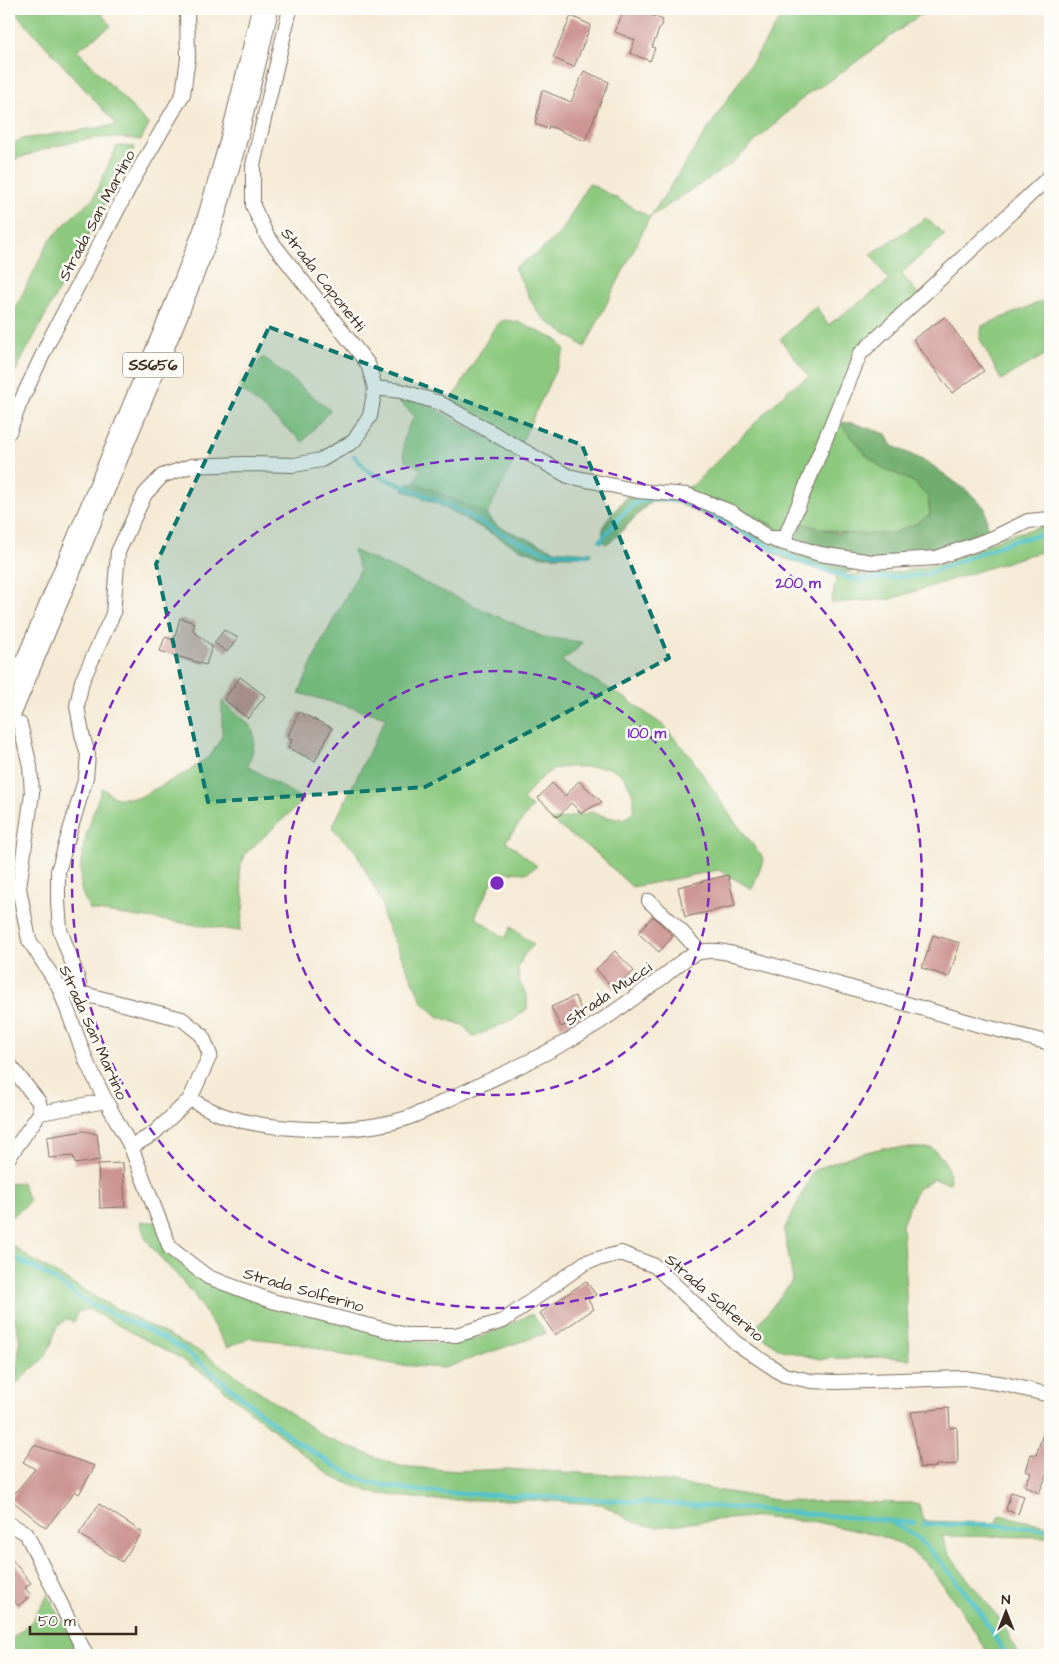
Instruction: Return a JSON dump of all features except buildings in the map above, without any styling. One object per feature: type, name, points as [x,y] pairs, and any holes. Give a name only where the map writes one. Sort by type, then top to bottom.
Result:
[{"type":"highway","name":"SS656","points":[[14,717],[207,230],[232,146],[256,53],[265,9]]},
{"type":"street","name":"Strada San Martino","points":[[9,432],[20,403],[50,340],[133,180],[183,94],[188,58],[187,9]]},
{"type":"street","name":"Strada Caponetti","points":[[290,9],[253,165],[253,206],[267,236],[368,364],[375,388]]},
{"type":"street","points":[[768,538],[785,538],[860,354],[1050,176]]},
{"type":"street","points":[[81,993],[76,973],[60,930],[58,901],[58,871],[86,777],[88,756],[77,706],[82,681],[113,614],[118,552],[145,494],[162,476],[191,466],[294,465],[321,460],[354,441],[370,416],[375,388],[401,391],[440,403],[568,476],[638,491],[687,495],[731,512],[768,538],[820,554],[872,562],[936,558],[993,538],[1028,521],[1050,519]]},
{"type":"street","name":"Strada San Martino","points":[[14,717],[30,766],[32,793],[19,888],[29,940],[59,987],[88,1062],[106,1101],[131,1147]]},
{"type":"street","points":[[649,901],[700,952],[713,951],[738,955],[982,1026],[1050,1043]]},
{"type":"street","name":"Strada Mucci","points":[[190,1099],[227,1117],[283,1127],[342,1130],[365,1128],[405,1119],[567,1042],[624,1005],[683,961],[700,952]]},
{"type":"street","points":[[59,987],[182,1019],[202,1035],[210,1055],[190,1099],[153,1134],[131,1147]]},
{"type":"street","points":[[9,1064],[39,1102],[40,1113],[9,1157]]},
{"type":"street","points":[[40,1113],[106,1101]]},
{"type":"street","name":"Strada Solferino","points":[[131,1147],[170,1248],[208,1277],[272,1301],[406,1335],[456,1335],[503,1321],[586,1262],[621,1253],[655,1266],[736,1343],[784,1374],[812,1381],[828,1382],[964,1378],[1004,1384],[1050,1395]]},
{"type":"street","points":[[9,1524],[26,1533],[86,1655]]},
{"type":"highlighted area","points":[[269,327],[582,445],[669,658],[425,787],[208,802],[156,564]]},
{"type":"green space","points":[[12,9],[98,9],[111,26],[77,50],[149,125],[141,140],[123,138],[89,139],[9,161],[9,146],[22,139],[117,125]]},
{"type":"green space","points":[[787,9],[928,9],[834,78],[807,94],[731,164],[650,217]]},
{"type":"green space","points":[[117,146],[135,147],[14,374],[9,388],[9,321],[49,241],[78,211],[93,199]]},
{"type":"green space","points":[[589,183],[650,217],[585,347],[539,314],[514,268],[539,252],[562,231]]},
{"type":"green space","points":[[926,218],[945,235],[901,273],[919,295],[861,347],[787,528],[780,531],[773,525],[680,490],[693,485],[789,389],[809,377],[780,339],[816,306],[828,325],[889,281],[871,254]]},
{"type":"green space","points":[[1050,295],[1050,352],[1001,380],[980,339],[982,326],[1045,300]]},
{"type":"green space","points":[[504,320],[518,322],[557,340],[565,350],[520,445],[449,405],[496,325]]},
{"type":"green space","points":[[263,357],[330,410],[303,442],[238,387]]},
{"type":"green space","points":[[414,401],[426,404],[517,455],[487,514],[415,482],[421,469],[405,460],[403,448],[406,432],[415,416],[399,402]]},
{"type":"green space","points":[[839,422],[868,457],[883,468],[914,482],[928,497],[930,515],[902,530],[892,533],[868,535],[845,533],[800,523]]},
{"type":"green space","points":[[839,422],[853,423],[886,434],[891,445],[929,463],[970,493],[985,508],[988,530],[972,541],[869,566],[837,576],[780,557],[733,529],[678,503],[653,499],[613,540],[606,544],[603,542],[602,534],[609,516],[627,496],[718,500],[748,512],[780,531],[800,523],[836,533],[893,533],[917,523],[930,515],[928,497],[914,482],[883,468],[868,457]]},
{"type":"green space","points":[[415,482],[487,514],[497,526],[554,550],[591,553],[590,556],[540,556],[516,547],[438,504],[403,490],[408,484]]},
{"type":"green space","points":[[1050,525],[1050,550],[891,599],[831,603],[837,576],[900,572],[943,563],[1009,535]]},
{"type":"green space","points":[[353,550],[543,637],[582,642],[575,651],[561,661],[625,698],[664,726],[691,757],[732,818],[764,859],[752,889],[719,870],[632,887],[595,852],[551,821],[592,812],[617,819],[626,818],[633,812],[634,802],[625,779],[615,770],[602,767],[566,767],[553,770],[540,779],[523,800],[532,807],[506,841],[537,866],[526,873],[508,872],[495,876],[475,917],[505,938],[511,927],[534,945],[524,955],[518,967],[519,981],[527,996],[527,1009],[514,1019],[473,1037],[463,1025],[439,1017],[423,1003],[383,917],[383,905],[356,852],[332,828],[386,717],[299,693],[320,645],[360,570]]},
{"type":"green space","points":[[222,701],[247,722],[254,734],[252,753],[248,766],[304,800],[246,853],[239,870],[244,901],[240,931],[90,910],[81,888],[81,862],[89,824],[102,788],[116,798],[138,798],[189,771],[211,755],[222,736]]},
{"type":"green space","points":[[883,1148],[932,1148],[946,1164],[950,1178],[950,1183],[933,1179],[916,1190],[902,1225],[910,1359],[887,1357],[819,1359],[779,1349],[754,1330],[793,1280],[784,1230],[814,1170],[854,1155]]},
{"type":"green space","points":[[22,1182],[29,1201],[9,1219],[9,1184]]},
{"type":"green space","points":[[140,1222],[158,1222],[170,1249],[208,1279],[400,1339],[439,1344],[479,1338],[532,1314],[546,1333],[444,1368],[398,1365],[338,1354],[296,1343],[250,1338],[227,1347],[193,1293],[146,1239]]},
{"type":"green space","points":[[9,1243],[31,1259],[102,1301],[203,1353],[326,1438],[399,1466],[456,1471],[508,1469],[632,1476],[782,1501],[914,1503],[919,1504],[923,1521],[997,1523],[1000,1515],[1050,1525],[1050,1537],[942,1536],[946,1548],[959,1568],[1003,1623],[1018,1655],[989,1655],[962,1611],[926,1563],[899,1543],[877,1535],[811,1521],[754,1517],[656,1527],[635,1523],[601,1504],[530,1500],[432,1500],[373,1493],[332,1477],[207,1376],[180,1358],[88,1309],[78,1312],[74,1322],[67,1319],[56,1328],[45,1357],[15,1385],[20,1342],[9,1306]]},
{"type":"green space","points":[[48,1595],[81,1655],[9,1655],[9,1641],[32,1621]]},
{"type":"waterway","points":[[354,456],[369,472],[448,505],[510,538],[546,552],[587,555],[589,553]]},
{"type":"waterway","points":[[600,541],[619,518],[634,504],[651,499],[678,501],[709,513],[771,548],[802,562],[855,580],[924,575],[1012,541],[1050,533]]},
{"type":"waterway","points":[[9,1255],[47,1275],[86,1302],[146,1329],[182,1348],[294,1440],[338,1468],[371,1483],[412,1490],[446,1493],[591,1499],[754,1509],[914,1523]]},
{"type":"waterway","points":[[893,1523],[917,1537],[942,1563],[976,1606],[1006,1655]]},
{"type":"waterway","points":[[924,1524],[994,1525],[1050,1529]]}]
